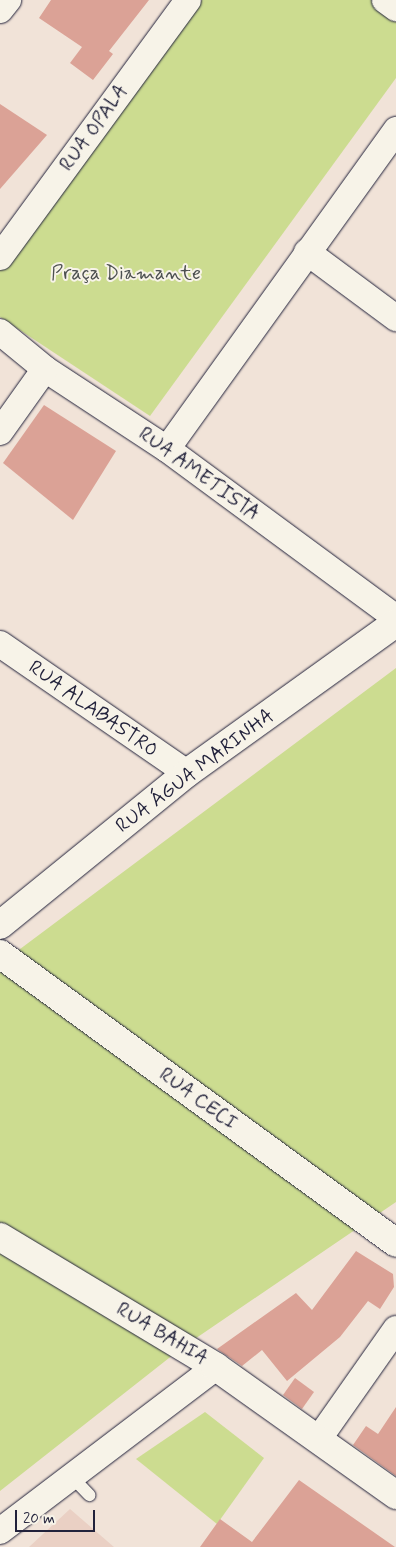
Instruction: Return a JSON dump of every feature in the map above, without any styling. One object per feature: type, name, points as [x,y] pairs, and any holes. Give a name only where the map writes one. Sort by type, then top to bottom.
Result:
[{"type":"main road","name":"RUA ÁGUA MARINHA","points":[[0,925],[186,774],[396,622]]},
{"type":"main road","name":"RUA CECI","points":[[0,954],[395,1242]]},
{"type":"main road","name":"RUA BAHIA","points":[[0,1237],[216,1368],[320,1437],[396,1495]]},
{"type":"street","points":[[0,10],[8,0]]},
{"type":"street","name":"RUA OPALA","points":[[0,257],[188,0]]},
{"type":"street","points":[[385,0],[396,8]]},
{"type":"street","points":[[167,449],[396,130]]},
{"type":"street","points":[[307,252],[396,318]]},
{"type":"street","name":"RUA AMETISTA","points":[[0,332],[45,369],[167,449],[396,618]]},
{"type":"street","points":[[0,432],[45,369]]},
{"type":"street","name":"RUA ALABASTRO","points":[[0,644],[186,774]]},
{"type":"street","points":[[320,1437],[396,1328]]},
{"type":"street","points":[[0,1531],[70,1475],[216,1368]]},
{"type":"lane","points":[[70,1475],[88,1495]]},
{"type":"shaded area","points":[[70,1509],[114,1547],[29,1547]]},
{"type":"green space","name":"Praça Diamante","points":[[202,0],[371,0],[396,18],[396,78],[150,416],[0,317],[0,264]]},
{"type":"green space","points":[[396,668],[396,1202],[183,1347],[0,1491],[0,964]]},
{"type":"green space","points":[[205,1412],[264,1458],[217,1524],[136,1459]]},
{"type":"building","points":[[51,0],[149,0],[109,51],[113,54],[93,80],[70,63],[82,47],[39,18]]},
{"type":"building","points":[[0,104],[47,135],[0,189]]},
{"type":"building","points":[[44,405],[116,451],[73,520],[3,463]]},
{"type":"building","points":[[356,1251],[393,1274],[394,1287],[380,1309],[368,1301],[340,1337],[287,1381],[262,1350],[242,1366],[217,1349],[296,1293],[312,1310]]},
{"type":"building","points":[[295,1378],[314,1392],[302,1409],[283,1395]]},
{"type":"building","points":[[396,1407],[396,1476],[353,1445],[366,1426],[378,1434]]},
{"type":"building","points":[[299,1480],[395,1547],[200,1547],[220,1519],[252,1542]]}]
